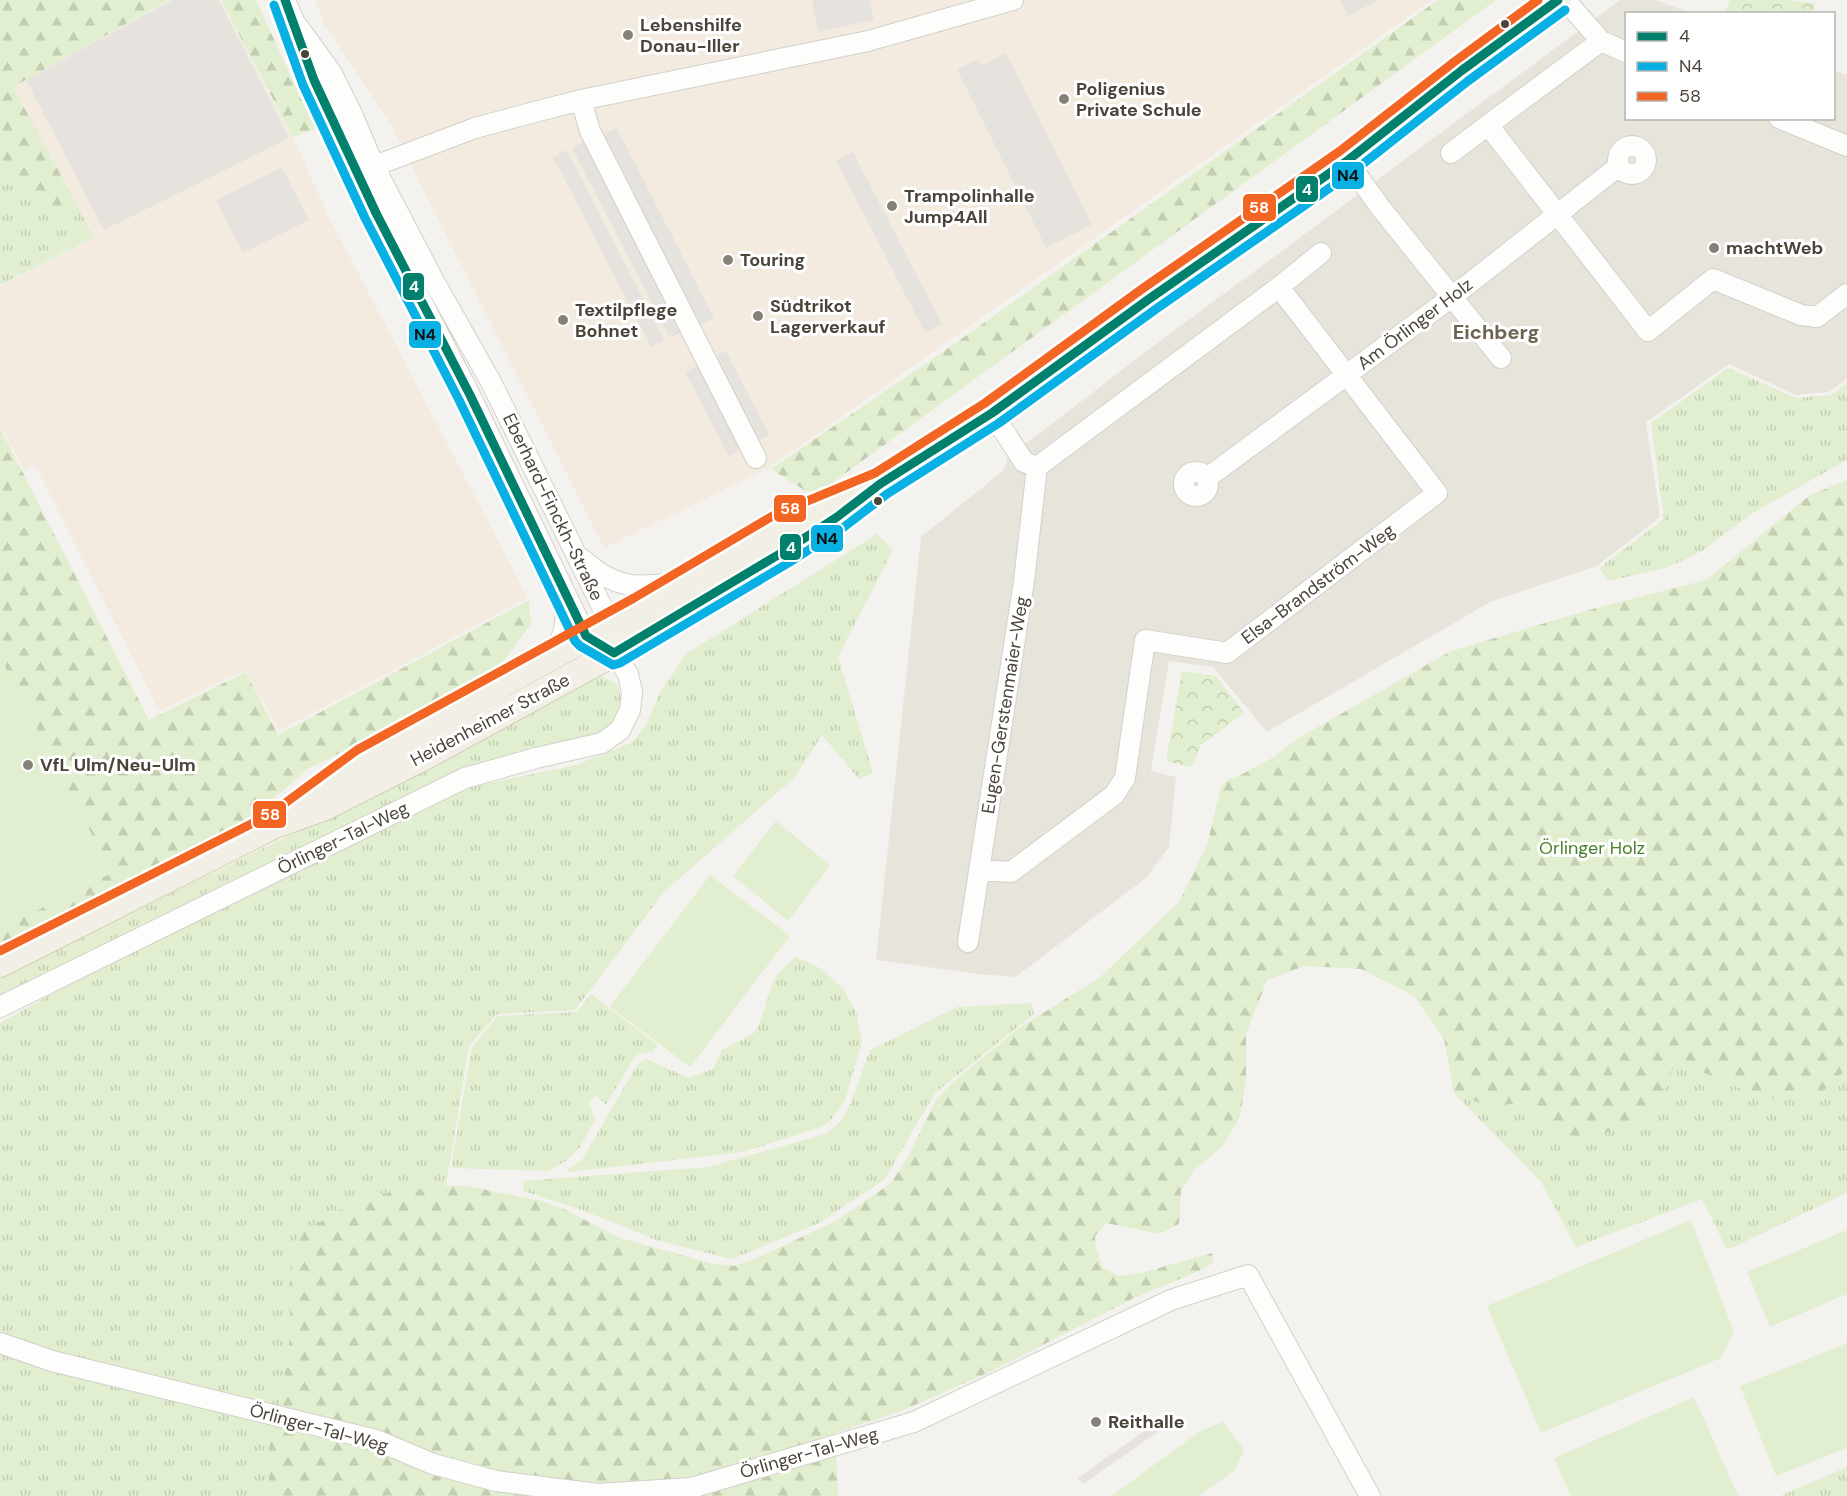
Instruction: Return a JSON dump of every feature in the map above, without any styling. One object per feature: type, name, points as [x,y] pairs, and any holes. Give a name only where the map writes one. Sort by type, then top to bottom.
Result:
[{"type":"main road","name":"Heidenheimer Straße","points":[[0,964],[275,825],[325,807],[424,757],[614,653],[783,552],[837,517],[880,484],[992,413],[1149,298],[1347,161],[1461,71],[1558,0]]},
{"type":"main road","name":"Heidenheimer Straße","points":[[275,825],[363,761],[685,581],[789,520],[880,484]]},
{"type":"street","name":"Eberhard-Finckh-Straße","points":[[285,0],[314,80],[491,382],[610,623],[614,653]]},
{"type":"street","points":[[366,169],[475,128],[581,100],[860,43],[1013,0]]},
{"type":"street","points":[[1564,0],[1601,41],[1625,52]]},
{"type":"street","points":[[1451,153],[1601,41]]},
{"type":"street","points":[[581,100],[590,130],[756,458]]},
{"type":"street","points":[[1784,120],[1847,146]]},
{"type":"street","points":[[1488,125],[1648,332],[1713,279],[1801,315],[1817,317],[1847,294]]},
{"type":"street","points":[[1347,161],[1380,207],[1501,357]]},
{"type":"street","name":"Am Örlinger Holz","points":[[1207,478],[1452,297],[1551,205],[1619,166]]},
{"type":"street","name":"Eberhard-Finckh-Straße","points":[[366,169],[470,395],[586,636]]},
{"type":"street","points":[[992,413],[1024,462],[1037,467],[1280,288],[1321,253]]},
{"type":"street","name":"Elsa-Brandström-Weg","points":[[980,870],[1011,872],[1114,795],[1125,778],[1145,640],[1227,653],[1437,493],[1280,288]]},
{"type":"street","name":"Eugen-Gerstenmaier-Weg","points":[[968,942],[1024,581],[1037,467]]},
{"type":"street","points":[[576,554],[596,572],[618,584],[634,587],[685,581]]},
{"type":"street","points":[[550,656],[561,643],[565,632],[564,605],[558,577]]},
{"type":"street","points":[[586,636],[614,653]]},
{"type":"street","name":"Örlinger-Tal-Weg","points":[[0,1007],[465,778],[536,758],[602,743],[620,730],[630,710],[632,692],[628,674],[614,653]]},
{"type":"street","name":"Örlinger-Tal-Weg","points":[[0,1343],[52,1361],[376,1440],[433,1464],[496,1481],[598,1494],[691,1488],[914,1422],[1171,1300],[1248,1275],[1370,1496]]},
{"type":"shaded area","points":[[170,0],[220,0],[293,138],[329,217],[528,598],[279,731],[246,670],[159,711],[35,465],[24,470],[0,425],[0,286],[95,237],[13,87]]},
{"type":"shaded area","points":[[172,0],[219,0],[289,138],[104,230],[26,80]]},
{"type":"shaded area","points":[[315,0],[1432,0],[770,467],[604,548],[391,125],[325,25]]},
{"type":"shaded area","points":[[812,0],[870,0],[874,20],[818,32]]},
{"type":"shaded area","points":[[1340,0],[1379,0],[1348,16]]},
{"type":"shaded area","points":[[1620,0],[1656,0],[1687,12],[1625,12],[1625,120],[1835,120],[1835,70],[1847,75],[1847,379],[1829,392],[1796,395],[1729,364],[1646,422],[1660,517],[1597,566],[1490,602],[1267,732],[1213,667],[1169,661],[1151,771],[1176,777],[1169,847],[1145,879],[1015,977],[876,960],[921,537],[1004,470],[1007,458],[1147,351]]},
{"type":"shaded area","points":[[1006,53],[1092,225],[1046,248],[957,70],[977,59],[983,65]]},
{"type":"shaded area","points":[[617,128],[714,318],[700,325],[603,135]]},
{"type":"shaded area","points":[[586,141],[683,331],[670,338],[572,148]]},
{"type":"shaded area","points":[[567,150],[664,340],[651,347],[553,157]]},
{"type":"shaded area","points":[[853,152],[942,324],[925,333],[836,160]]},
{"type":"shaded area","points":[[282,167],[309,220],[243,253],[216,200]]},
{"type":"shaded area","points":[[726,351],[769,435],[729,456],[685,372]]},
{"type":"shaded area","points":[[1167,1415],[1172,1422],[1083,1484],[1078,1478]]},
{"type":"green space","points":[[0,0],[169,0],[13,87],[76,203],[54,210],[15,173],[0,172]]},
{"type":"green space","points":[[221,0],[256,0],[315,129],[293,137]]},
{"type":"green space","points":[[1438,0],[1496,0],[817,494],[804,490],[771,469],[950,347]]},
{"type":"green space","points":[[1730,0],[1785,0],[1815,3],[1813,12],[1724,12]]},
{"type":"green space","points":[[0,172],[15,173],[54,210],[76,203],[94,237],[0,285]]},
{"type":"green space","points":[[1728,368],[1796,398],[1831,395],[1847,383],[1847,460],[1756,511],[1702,551],[1666,568],[1609,581],[1599,568],[1664,519],[1651,423]]},
{"type":"green space","points":[[0,428],[149,720],[246,672],[278,735],[529,600],[531,624],[502,663],[437,704],[306,770],[262,809],[199,849],[0,944]]},
{"type":"green space","name":"Örlinger Holz","points":[[1847,480],[1847,1071],[1838,1076],[1817,1097],[1765,1099],[1677,1061],[1661,1093],[1627,1129],[1573,1137],[1524,1103],[1487,1106],[1454,1093],[1444,1039],[1414,996],[1361,969],[1304,966],[1267,980],[1246,1034],[1246,1080],[1240,1117],[1222,1147],[1194,1170],[1181,1191],[1179,1224],[1159,1234],[1106,1223],[1095,1236],[1102,1267],[1120,1276],[1141,1273],[1212,1253],[1213,1262],[1206,1268],[1132,1299],[992,1371],[901,1411],[835,1433],[838,1496],[269,1496],[269,1448],[282,1393],[291,1329],[288,1293],[298,1235],[364,1196],[446,1186],[466,1186],[542,1201],[564,1209],[620,1238],[710,1263],[734,1266],[750,1261],[834,1222],[890,1184],[908,1157],[936,1099],[953,1082],[1019,1028],[1099,978],[1179,902],[1207,845],[1221,787],[1228,779],[1235,778],[1272,758],[1297,739],[1451,651],[1596,608],[1706,580],[1810,495]]},
{"type":"green space","points":[[877,534],[893,550],[838,657],[873,773],[859,779],[822,735],[794,778],[664,892],[575,1010],[497,1014],[469,1046],[446,1186],[364,1196],[288,1292],[291,1329],[282,1393],[269,1448],[269,1496],[0,1496],[0,1023],[73,982],[86,971],[470,787],[576,765],[633,742],[648,722],[659,694],[686,654]]},
{"type":"green space","name":"VfL Ulm/Neu-Ulm","points":[[0,657],[112,873],[0,929]]},
{"type":"green space","points":[[1182,671],[1216,676],[1244,713],[1201,745],[1192,767],[1166,761]]},
{"type":"green space","points":[[593,674],[615,682],[621,699],[619,714],[615,720],[595,737],[471,770],[0,999],[0,977],[280,840],[583,676]]},
{"type":"green space","points":[[776,821],[830,865],[788,921],[733,876]]},
{"type":"green space","points":[[710,875],[790,936],[690,1067],[610,1007]]},
{"type":"green space","points":[[796,957],[822,969],[844,990],[856,1012],[862,1042],[845,1101],[830,1121],[821,1127],[743,1152],[569,1172],[568,1169],[582,1160],[637,1065],[647,1059],[688,1078],[713,1069],[722,1050],[754,1033],[759,1025],[774,979]]},
{"type":"green space","points":[[591,994],[658,1045],[652,1052],[639,1054],[633,1060],[606,1105],[596,1095],[589,1102],[595,1120],[580,1147],[566,1161],[548,1171],[451,1168],[472,1047],[498,1016],[577,1012]]},
{"type":"green space","points":[[1031,1003],[1034,1014],[935,1093],[884,1180],[819,1223],[732,1259],[659,1241],[579,1209],[523,1191],[523,1181],[708,1167],[826,1134],[842,1120],[850,1105],[870,1050],[957,1007]]},
{"type":"green space","points":[[1677,1061],[1765,1099],[1816,1097],[1838,1076],[1847,1071],[1847,1193],[1727,1250],[1702,1199],[1576,1247],[1541,1182],[1454,1093],[1487,1106],[1524,1103],[1574,1137],[1661,1093]]},
{"type":"green space","points":[[1691,1220],[1734,1332],[1721,1358],[1541,1433],[1487,1306]]},
{"type":"green space","points":[[1847,1230],[1847,1294],[1770,1327],[1747,1272]]},
{"type":"green space","points":[[1847,1343],[1847,1448],[1776,1476],[1740,1386]]},
{"type":"green space","points":[[1694,1397],[1738,1496],[1571,1496],[1554,1458]]},
{"type":"green space","points":[[1223,1422],[1244,1450],[1235,1470],[1199,1496],[1111,1496],[1201,1431]]},
{"type":"green space","points":[[1847,1467],[1847,1496],[1780,1496]]},
{"type":"transit line","name":"4","points":[[285,0],[314,80],[376,213],[470,395],[586,636],[614,653],[783,552],[837,517],[880,484],[992,413],[1149,299],[1347,161],[1461,71],[1558,0]]},
{"type":"transit line","name":"58","points":[[0,951],[269,815],[357,750],[634,598],[776,514],[875,473],[985,403],[1142,289],[1340,151],[1538,0]]},
{"type":"transit line","name":"N4","points":[[274,5],[303,85],[365,218],[459,400],[575,641],[613,665],[790,562],[844,527],[887,494],[999,423],[1156,309],[1354,171],[1468,81],[1565,10]]},
{"type":"place","name":"Lebenshilfe Donau-Iller","points":[[628,35]]},
{"type":"place","name":"Poligenius Private Schule","points":[[1064,99]]},
{"type":"place","name":"Trampolinhalle Jump4All","points":[[892,206]]},
{"type":"place","name":"machtWeb","points":[[1714,248]]},
{"type":"place","name":"Touring","points":[[728,260]]},
{"type":"place","name":"Südtrikot Lagerverkauf","points":[[758,316]]},
{"type":"place","name":"Textilpflege Bohnet","points":[[563,320]]},
{"type":"place","name":"VfL Ulm/Neu-Ulm","points":[[28,765]]},
{"type":"place","name":"Reithalle","points":[[1096,1422]]},
{"type":"district","name":"Eichberg","points":[[1496,332]]}]
